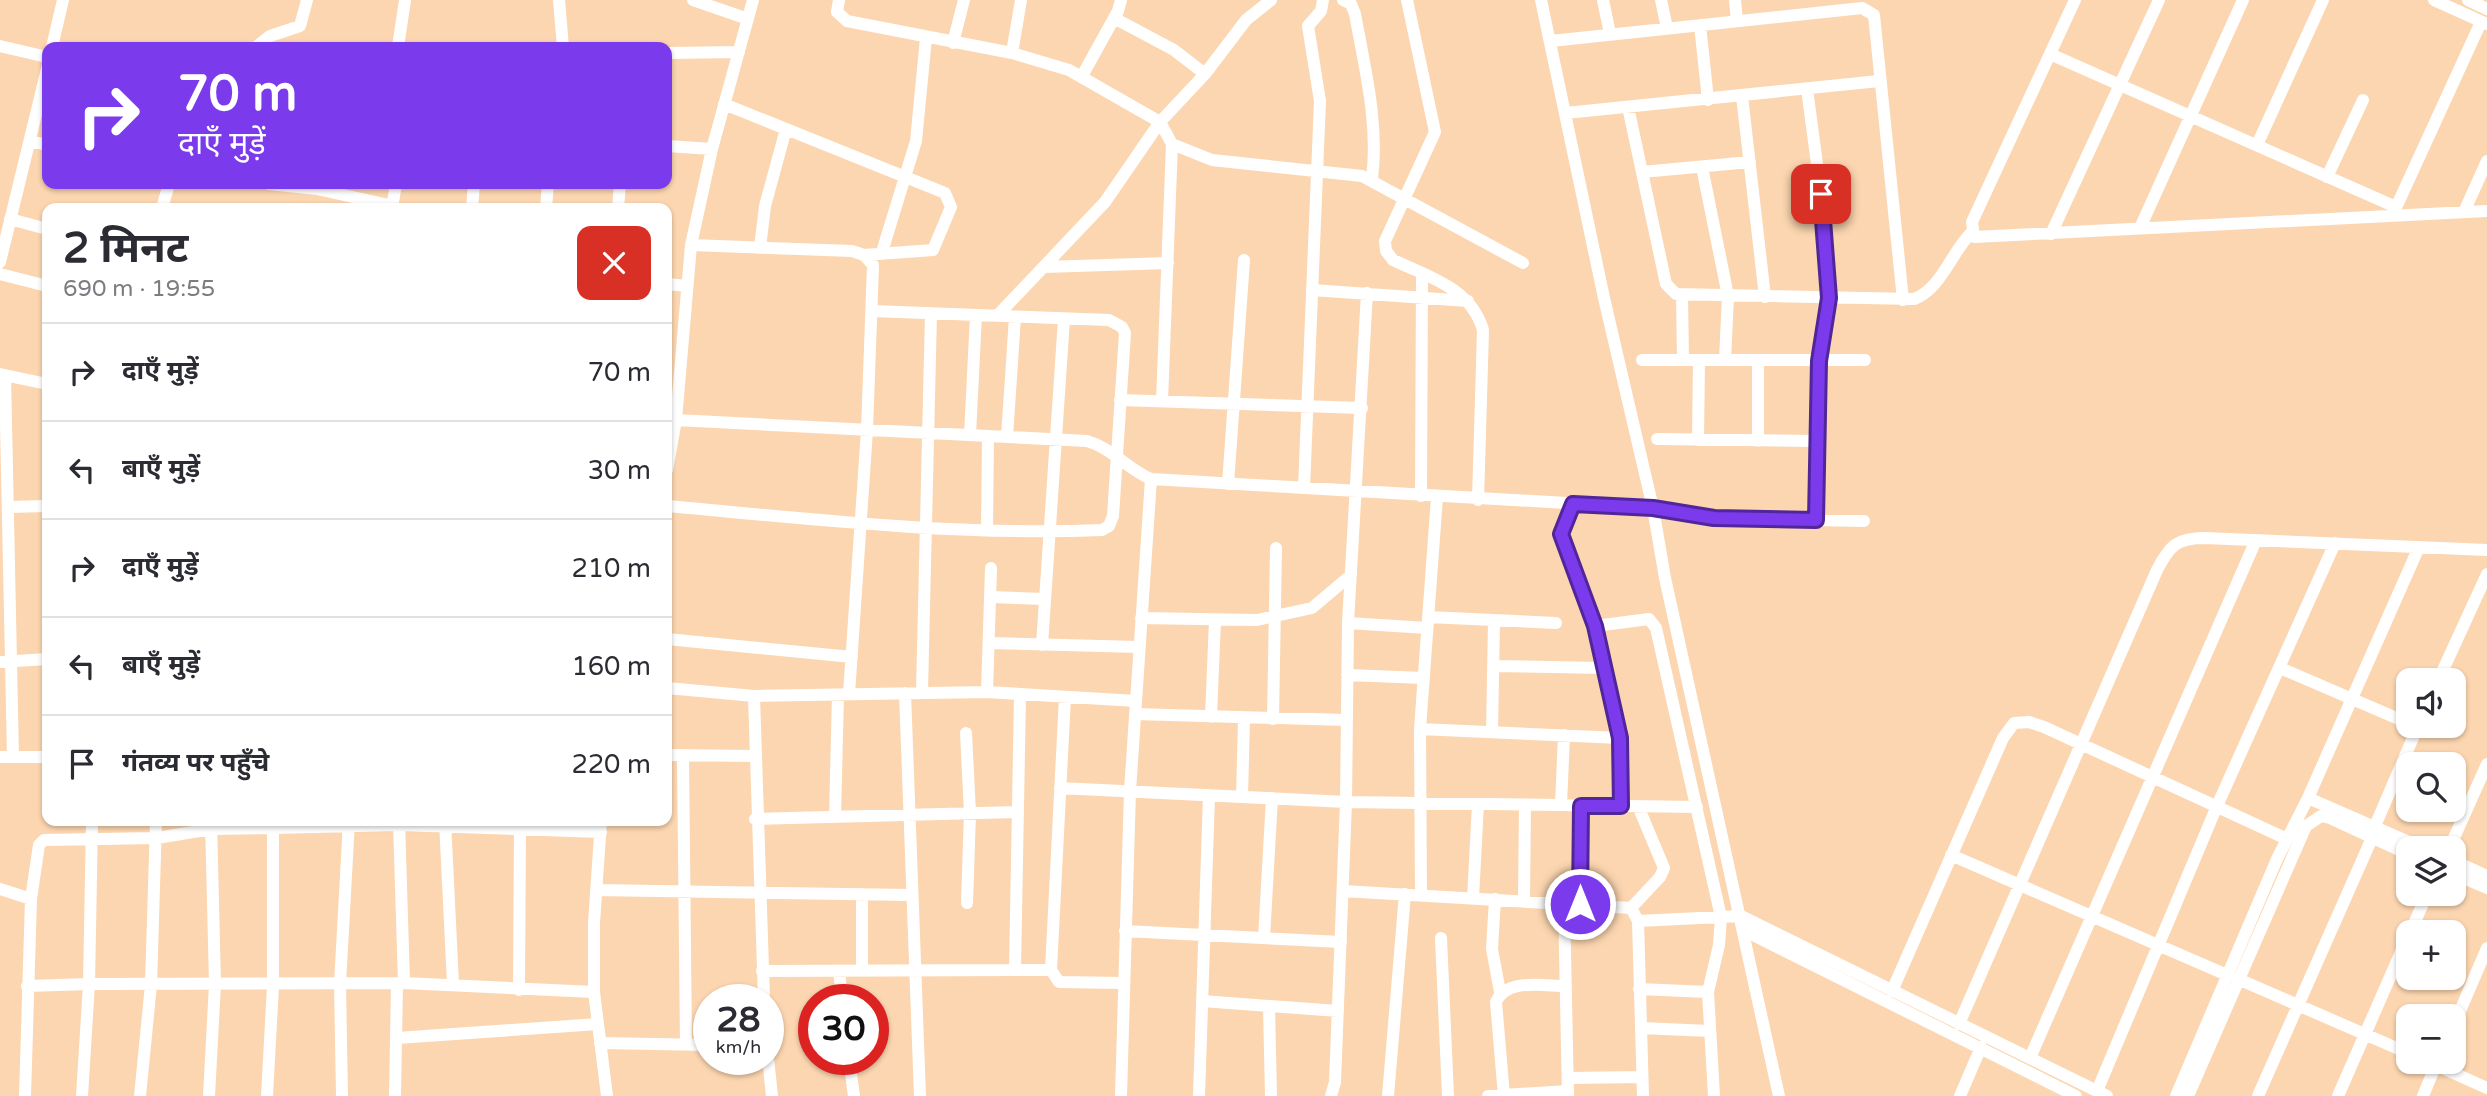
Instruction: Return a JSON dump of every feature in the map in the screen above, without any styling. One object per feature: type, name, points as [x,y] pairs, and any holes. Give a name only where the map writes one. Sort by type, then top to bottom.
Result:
[{"type":"street","points":[[53,42],[63,0]]},
{"type":"street","points":[[262,42],[270,36],[300,26],[307,0]]},
{"type":"street","points":[[399,42],[405,0]]},
{"type":"street","points":[[559,0],[563,42]]},
{"type":"street","points":[[694,0],[748,19]]},
{"type":"street","points":[[672,442],[691,245],[712,149],[753,0]]},
{"type":"street","points":[[839,0],[837,12],[847,21],[1012,53],[1082,76],[1160,122],[1172,144],[1162,401]]},
{"type":"street","points":[[953,43],[964,0]]},
{"type":"street","points":[[1012,53],[1021,0]]},
{"type":"street","points":[[1082,76],[1121,0]]},
{"type":"street","points":[[997,316],[1105,202],[1160,122],[1205,74],[1246,20],[1270,0]]},
{"type":"street","points":[[1304,488],[1320,92],[1308,26],[1321,11],[1323,0]]},
{"type":"street","points":[[1343,0],[1351,4],[1355,14],[1371,106],[1375,147],[1372,179]]},
{"type":"street","points":[[1407,0],[1435,132],[1385,242],[1386,251],[1393,260],[1458,290],[1468,301],[1483,330],[1478,500]]},
{"type":"street","points":[[1541,0],[1779,1096]]},
{"type":"street","points":[[1603,0],[1610,34]]},
{"type":"street","points":[[1661,0],[1667,28]]},
{"type":"street","points":[[1735,0],[1737,21]]},
{"type":"street","points":[[1799,0],[1801,14]]},
{"type":"street","points":[[1628,107],[1666,284],[1672,293],[1914,299],[1930,290],[1958,246],[1971,233],[1972,222],[2075,0]]},
{"type":"street","points":[[2052,234],[2159,0]]},
{"type":"street","points":[[2140,228],[2243,0]]},
{"type":"street","points":[[2257,145],[2323,0]]},
{"type":"street","points":[[2394,212],[2484,23],[2434,0]]},
{"type":"street","points":[[2468,0],[2487,8]]},
{"type":"street","points":[[1551,41],[1862,8],[1871,12],[1874,15],[1903,300]]},
{"type":"street","points":[[1114,18],[1174,50],[1205,74]]},
{"type":"street","points":[[1700,25],[1708,100]]},
{"type":"street","points":[[882,252],[916,141],[926,38]]},
{"type":"street","points":[[0,46],[42,56]]},
{"type":"street","points":[[672,53],[739,52]]},
{"type":"street","points":[[2050,54],[2327,177],[2394,212]]},
{"type":"street","points":[[1566,113],[1880,81]]},
{"type":"street","points":[[1807,89],[1821,194],[1829,298],[1819,361],[1816,520]]},
{"type":"street","points":[[0,262],[42,90]]},
{"type":"street","points":[[1742,96],[1765,296]]},
{"type":"street","points":[[2327,177],[2363,100]]},
{"type":"street","points":[[691,245],[852,251],[864,255],[933,250],[951,207],[945,193],[724,104]]},
{"type":"street","points":[[760,248],[765,206],[786,129]]},
{"type":"street","points":[[30,141],[42,144]]},
{"type":"street","points":[[1172,144],[1212,160],[1372,179],[1523,262]]},
{"type":"street","points":[[672,146],[712,149]]},
{"type":"street","points":[[2464,212],[2487,161]]},
{"type":"street","points":[[1642,172],[1750,162]]},
{"type":"street","points":[[1702,167],[1728,296],[1725,360]]},
{"type":"street","points":[[309,189],[375,203]]},
{"type":"street","points":[[1971,233],[1979,238],[2394,212],[2487,211]]},
{"type":"street","points":[[10,219],[42,228]]},
{"type":"street","points":[[835,817],[844,695],[852,657],[867,430],[873,265],[864,255]]},
{"type":"street","points":[[1228,484],[1244,260]]},
{"type":"street","points":[[1044,267],[1168,263]]},
{"type":"street","points":[[0,274],[42,285]]},
{"type":"street","points":[[1421,496],[1422,274]]},
{"type":"street","points":[[672,284],[687,286]]},
{"type":"street","points":[[1312,290],[1468,301]]},
{"type":"street","points":[[1335,1095],[1346,802],[1348,623],[1367,293]]},
{"type":"street","points":[[1682,295],[1683,360]]},
{"type":"street","points":[[672,506],[861,524],[1050,533],[1102,530],[1109,526],[1113,516],[1125,333],[1122,327],[1109,320],[872,311]]},
{"type":"street","points":[[922,691],[931,313]]},
{"type":"street","points":[[970,435],[976,315]]},
{"type":"street","points":[[1007,437],[1015,317]]},
{"type":"street","points":[[1042,645],[1064,318]]},
{"type":"street","points":[[1642,360],[1865,360]]},
{"type":"street","points":[[1698,440],[1699,360]]},
{"type":"street","points":[[1758,360],[1758,441]]},
{"type":"street","points":[[42,383],[3,374],[9,507],[5,662],[6,757],[42,757]]},
{"type":"street","points":[[1120,400],[1362,408]]},
{"type":"street","points":[[676,420],[1007,437],[1058,437],[1102,445],[1140,475],[1151,479],[1478,500],[1653,508],[1714,518],[1864,521]]},
{"type":"street","points":[[987,530],[988,436]]},
{"type":"street","points":[[1657,439],[1817,442]]},
{"type":"street","points":[[1121,1096],[1130,791],[1151,479]]},
{"type":"street","points":[[1421,895],[1420,729],[1437,497]]},
{"type":"street","points":[[1573,504],[1561,534],[1595,626],[1620,738],[1621,806]]},
{"type":"street","points":[[9,507],[42,506]]},
{"type":"street","points":[[1959,1024],[2157,570],[2172,544],[2188,538],[2487,550]]},
{"type":"street","points":[[2030,1058],[2151,775],[2256,540]]},
{"type":"street","points":[[1637,922],[1741,916],[2102,1093],[2157,945],[2335,543]]},
{"type":"street","points":[[2188,1096],[2287,839],[2308,798],[2418,547]]},
{"type":"street","points":[[1273,719],[1276,548]]},
{"type":"street","points":[[987,692],[991,568]]},
{"type":"street","points":[[2444,668],[2487,573]]},
{"type":"street","points":[[1141,618],[1215,620],[1273,617],[1318,605],[1351,575]]},
{"type":"street","points":[[990,597],[1045,599]]},
{"type":"street","points":[[1595,626],[1649,619],[1656,628],[1721,917],[1719,945],[1708,992],[1714,1096]]},
{"type":"street","points":[[1211,717],[1215,620]]},
{"type":"street","points":[[1492,732],[1494,622]]},
{"type":"street","points":[[1348,623],[1556,623]]},
{"type":"street","points":[[672,639],[852,657]]},
{"type":"street","points":[[989,643],[1139,647]]},
{"type":"street","points":[[5,662],[42,659]]},
{"type":"street","points":[[1493,666],[1604,668]]},
{"type":"street","points":[[2280,668],[2396,718]]},
{"type":"street","points":[[1347,675],[1424,678]]},
{"type":"street","points":[[672,688],[754,696],[922,691],[987,692],[1065,697],[1211,717],[1346,720]]},
{"type":"street","points":[[905,693],[913,970],[920,1096]]},
{"type":"street","points":[[754,696],[755,819],[763,984]]},
{"type":"street","points":[[1015,970],[1020,696]]},
{"type":"street","points":[[1065,697],[1051,970],[1059,982],[1124,984]]},
{"type":"street","points":[[1242,797],[1244,719]]},
{"type":"street","points":[[1892,991],[2009,728],[2021,721],[2029,722],[2151,775],[2287,839]]},
{"type":"street","points":[[1420,729],[1620,738]]},
{"type":"street","points":[[966,733],[970,813],[967,903]]},
{"type":"street","points":[[1561,805],[1564,735]]},
{"type":"street","points":[[2258,1096],[2413,738]]},
{"type":"street","points":[[672,755],[755,756]]},
{"type":"street","points":[[683,755],[686,1045]]},
{"type":"street","points":[[2455,836],[2487,764]]},
{"type":"street","points":[[1060,788],[1346,802],[1697,807]]},
{"type":"street","points":[[1199,1096],[1209,795]]},
{"type":"street","points":[[1264,939],[1272,798]]},
{"type":"street","points":[[2308,798],[2396,846]]},
{"type":"street","points":[[1473,898],[1478,804]]},
{"type":"street","points":[[1524,900],[1525,805]]},
{"type":"street","points":[[1580,904],[1581,806]]},
{"type":"street","points":[[1630,908],[1660,877],[1664,868],[1638,806]]},
{"type":"street","points":[[755,819],[1017,812]]},
{"type":"street","points":[[2176,1096],[2306,825],[2321,816],[2396,840]]},
{"type":"street","points":[[82,1096],[89,984],[93,826]]},
{"type":"street","points":[[140,1096],[151,985],[156,826]]},
{"type":"street","points":[[25,1096],[27,986],[32,899],[39,845],[44,841],[94,838],[157,838],[207,826]]},
{"type":"street","points":[[209,1096],[215,984],[211,826]]},
{"type":"street","points":[[267,1096],[273,986],[273,826]]},
{"type":"street","points":[[342,1096],[340,984],[349,826]]},
{"type":"street","points":[[395,1096],[401,984],[399,826]]},
{"type":"street","points":[[445,826],[453,984]]},
{"type":"street","points":[[519,826],[519,990]]},
{"type":"street","points":[[601,826],[596,890],[594,992],[607,1096]]},
{"type":"street","points":[[1951,855],[2396,1048]]},
{"type":"street","points":[[2466,866],[2487,876]]},
{"type":"street","points":[[2466,879],[2487,888]]},
{"type":"street","points":[[0,889],[32,899]]},
{"type":"street","points":[[596,890],[911,895]]},
{"type":"street","points":[[1343,891],[1630,908]]},
{"type":"street","points":[[862,894],[862,969]]},
{"type":"street","points":[[1388,1096],[1405,894]]},
{"type":"street","points":[[1495,899],[1492,949],[1500,992],[1496,1002],[1504,1095]]},
{"type":"street","points":[[1564,903],[1568,1088]]},
{"type":"street","points":[[1630,908],[1637,922],[1643,1096]]},
{"type":"street","points":[[1743,930],[2076,1096]]},
{"type":"street","points":[[1125,931],[1341,943]]},
{"type":"street","points":[[1441,938],[1448,1096]]},
{"type":"street","points":[[2463,1004],[2487,948]]},
{"type":"street","points":[[2338,1096],[2396,965]]},
{"type":"street","points":[[762,971],[1051,970]]},
{"type":"street","points":[[839,971],[840,984]]},
{"type":"street","points":[[27,986],[453,984],[519,990],[594,992]]},
{"type":"street","points":[[1500,992],[1510,986],[1566,986]]},
{"type":"street","points":[[1639,989],[1708,992]]},
{"type":"street","points":[[1202,1001],[1338,1011]]},
{"type":"street","points":[[1269,1006],[1271,1096]]},
{"type":"street","points":[[397,1038],[598,1024]]},
{"type":"street","points":[[1641,1028],[1710,1031]]},
{"type":"street","points":[[600,1043],[693,1045]]},
{"type":"street","points":[[1961,1096],[1982,1047]]},
{"type":"street","points":[[2423,1096],[2430,1074]]},
{"type":"street","points":[[2457,1074],[2487,1088]]},
{"type":"street","points":[[770,1075],[772,1096]]},
{"type":"street","points":[[851,1075],[854,1096]]},
{"type":"street","points":[[1488,1096],[1642,1077]]},
{"type":"route","points":[[1580,904],[1581,806],[1621,806],[1620,738],[1595,626],[1561,534],[1562,527],[1573,504],[1653,508],[1714,518],[1816,520],[1819,361],[1829,298],[1821,194]]}]
